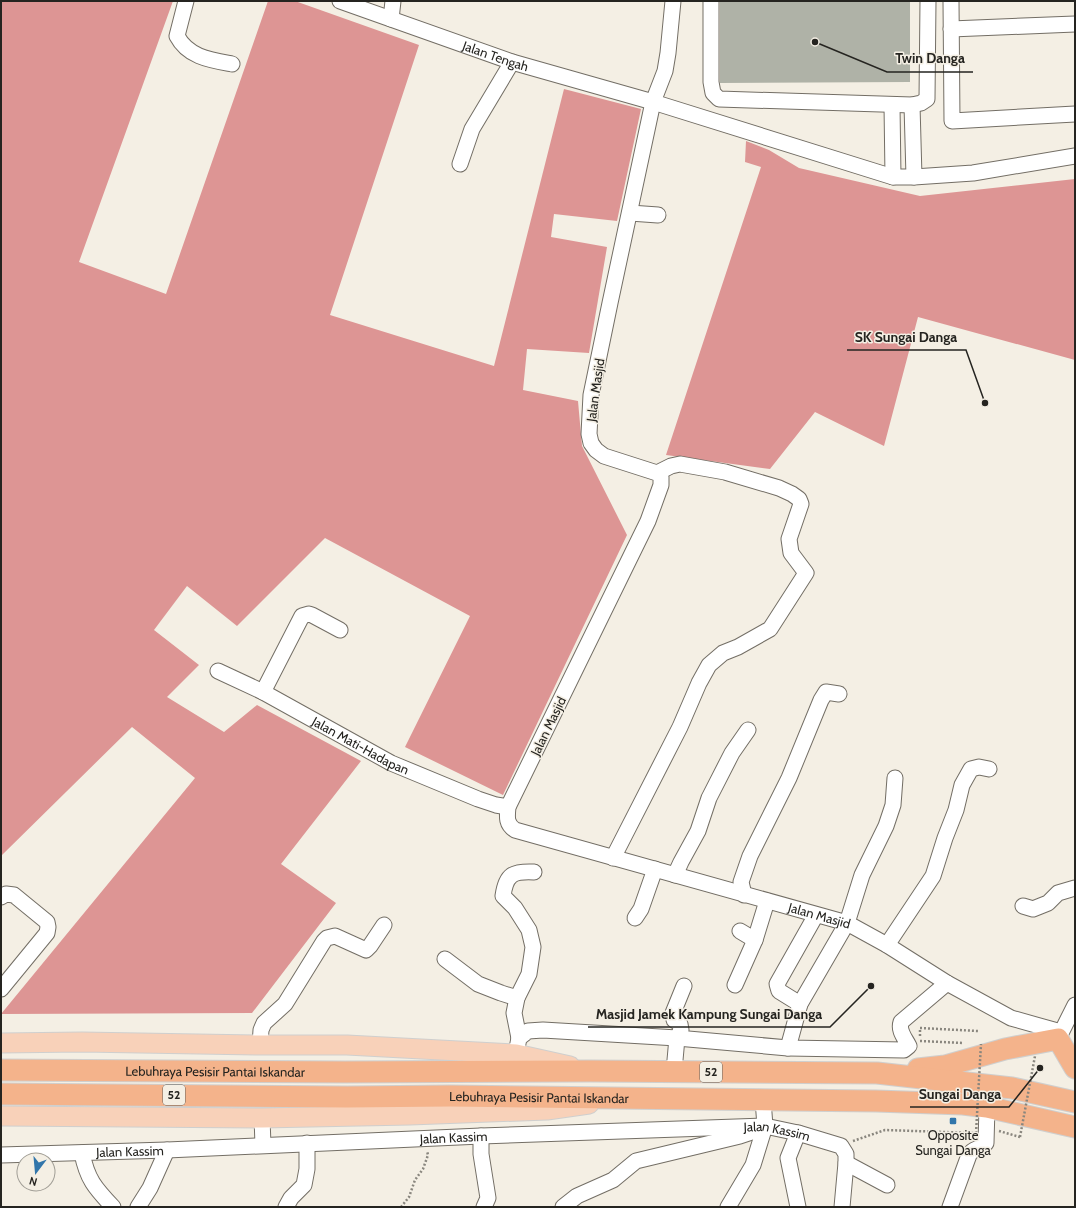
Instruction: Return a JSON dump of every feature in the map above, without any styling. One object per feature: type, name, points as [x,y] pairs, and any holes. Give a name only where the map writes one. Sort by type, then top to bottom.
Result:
[{"type":"highway","points":[[877,1073],[945,1066],[1059,1036],[1075,1068]]},
{"type":"highway","name":"Lebuhraya Pesisir Pantai Iskandar","points":[[1,1070],[345,1072],[590,1070],[877,1073],[1012,1088],[1075,1102]]},
{"type":"highway","name":"Lebuhraya Pesisir Pantai Iskandar","points":[[1,1094],[347,1097],[450,1096],[955,1103],[987,1107],[1075,1127]]},
{"type":"main road","points":[[1,1034],[82,1042]]},
{"type":"main road","points":[[1,1043],[82,1042],[260,1045],[517,1046],[590,1070]]},
{"type":"main road","points":[[1,1116],[262,1118],[410,1115],[547,1110],[634,1098]]},
{"type":"street","points":[[186,1],[177,36],[181,44],[191,52],[207,60],[232,64]]},
{"type":"street","name":"Jalan Tengah","points":[[340,1],[512,62],[653,102],[893,177],[973,174],[1075,156]]},
{"type":"street","points":[[391,19],[393,1]]},
{"type":"street","name":"Jalan Masjid","points":[[673,1],[665,71],[653,102],[610,303],[591,395],[589,434],[596,450],[604,456],[657,472],[661,478],[661,485],[648,521],[508,807],[508,821],[510,826],[515,830],[847,923],[888,945],[947,984],[1011,1018],[1059,1036]]},
{"type":"street","points":[[711,1],[711,82],[713,94],[719,99],[892,105],[912,105],[921,103],[927,99],[928,1]]},
{"type":"street","points":[[951,1],[952,121],[1075,114]]},
{"type":"street","points":[[951,29],[1075,24]]},
{"type":"street","points":[[460,164],[472,129],[512,62]]},
{"type":"street","points":[[892,105],[893,177]]},
{"type":"street","points":[[912,105],[914,177]]},
{"type":"street","points":[[630,213],[658,216]]},
{"type":"street","points":[[614,858],[680,727],[699,683],[709,665],[723,653],[738,647],[770,629],[806,573],[791,553],[789,539],[801,504],[799,499],[792,494],[779,488],[725,472],[680,464],[657,472]]},
{"type":"street","points":[[262,692],[302,616],[309,614],[312,615],[340,630]]},
{"type":"street","name":"Jalan Mati-Hadapan","points":[[218,671],[262,692],[391,763],[478,799],[508,807]]},
{"type":"street","points":[[744,895],[741,882],[750,856],[789,778],[821,700],[826,692],[839,694]]},
{"type":"street","points":[[675,875],[698,831],[709,798],[732,753],[748,730]]},
{"type":"street","points":[[888,945],[933,876],[956,810],[962,785],[971,769],[978,767],[989,768]]},
{"type":"street","points":[[788,1048],[800,1004],[847,923],[862,875],[886,826],[893,805],[895,778]]},
{"type":"street","points":[[634,918],[641,909],[655,869]]},
{"type":"street","points":[[517,1046],[514,1012],[517,998],[529,974],[533,947],[529,930],[515,908],[503,896],[504,885],[509,876],[520,871],[534,872]]},
{"type":"street","points":[[1023,906],[1033,909],[1048,903],[1058,893],[1075,888]]},
{"type":"street","points":[[1,897],[6,894],[14,895],[47,922],[48,927],[47,933],[1,989]]},
{"type":"street","points":[[735,985],[755,940],[766,901]]},
{"type":"street","points":[[800,1004],[779,991],[777,984],[816,915]]},
{"type":"street","points":[[260,1045],[261,1030],[264,1023],[285,1004],[327,938],[335,936],[366,950],[384,925]]},
{"type":"street","points":[[740,931],[755,940]]},
{"type":"street","points":[[445,959],[478,984],[517,998]]},
{"type":"street","points":[[517,1046],[528,1031],[543,1030],[677,1038],[788,1048],[901,1051],[909,1046],[900,1028],[901,1022],[947,984]]},
{"type":"street","points":[[674,1071],[677,1038],[681,1027],[680,1024],[674,1020],[673,1013],[684,986]]},
{"type":"street","points":[[1059,1036],[1075,1005]]},
{"type":"street","points":[[728,1207],[753,1165],[765,1126],[764,1100]]},
{"type":"street","points":[[950,1207],[969,1155],[974,1149],[981,1148],[986,1143],[987,1107]]},
{"type":"street","points":[[262,1118],[263,1145]]},
{"type":"street","points":[[563,1207],[577,1196],[613,1180],[636,1161],[740,1136],[765,1126]]},
{"type":"street","name":"Jalan Kassim","points":[[1,1155],[167,1150],[481,1136],[765,1126],[798,1133],[841,1146]]},
{"type":"street","points":[[798,1133],[788,1158],[798,1207]]},
{"type":"street","points":[[481,1136],[481,1154],[488,1198],[484,1207]]},
{"type":"street","points":[[286,1207],[291,1198],[304,1186],[307,1169],[307,1143]]},
{"type":"street","points":[[841,1146],[846,1154],[842,1207]]},
{"type":"street","points":[[138,1207],[153,1182],[167,1150]]},
{"type":"street","points":[[82,1152],[85,1170],[96,1189],[113,1207]]},
{"type":"street","points":[[846,1163],[887,1185]]},
{"type":"path","points":[[966,1043],[920,1041],[920,1028],[978,1031]]},
{"type":"path","points":[[841,1146],[885,1130],[976,1133],[981,1044],[973,1044]]},
{"type":"path","points":[[995,1130],[1020,1138],[1035,1056]]},
{"type":"path","points":[[401,1207],[409,1198],[415,1180],[423,1169],[428,1155],[423,1139]]},
{"type":"shaded area","points":[[1,1],[173,1],[79,262],[166,294],[268,1],[295,1],[419,45],[330,315],[494,366],[564,89],[641,109],[617,221],[554,214],[551,237],[607,247],[589,353],[527,349],[523,390],[578,401],[582,446],[627,535],[503,795],[405,747],[470,616],[325,538],[237,626],[187,586],[154,630],[199,665],[167,697],[224,732],[257,705],[361,761],[281,864],[336,903],[252,1013],[1,1014],[195,778],[132,727],[1,856]]},
{"type":"shaded area","points":[[746,141],[769,150],[799,168],[920,196],[1075,179],[1075,360],[918,317],[884,446],[815,412],[770,469],[666,455],[761,167],[745,162]]},
{"type":"building","points":[[720,1],[910,1],[910,82],[720,83]]},
{"type":"place","name":"Twin Danga","points":[[815,42]]},
{"type":"place","name":"SK Sungai Danga","points":[[985,403]]},
{"type":"place","name":"Masjid Jamek Kampung Sungai Danga","points":[[871,986]]},
{"type":"place","name":"Sungai Danga","points":[[1040,1068]]},
{"type":"place","name":"Opposite Sungai Danga","points":[[953,1121]]}]
